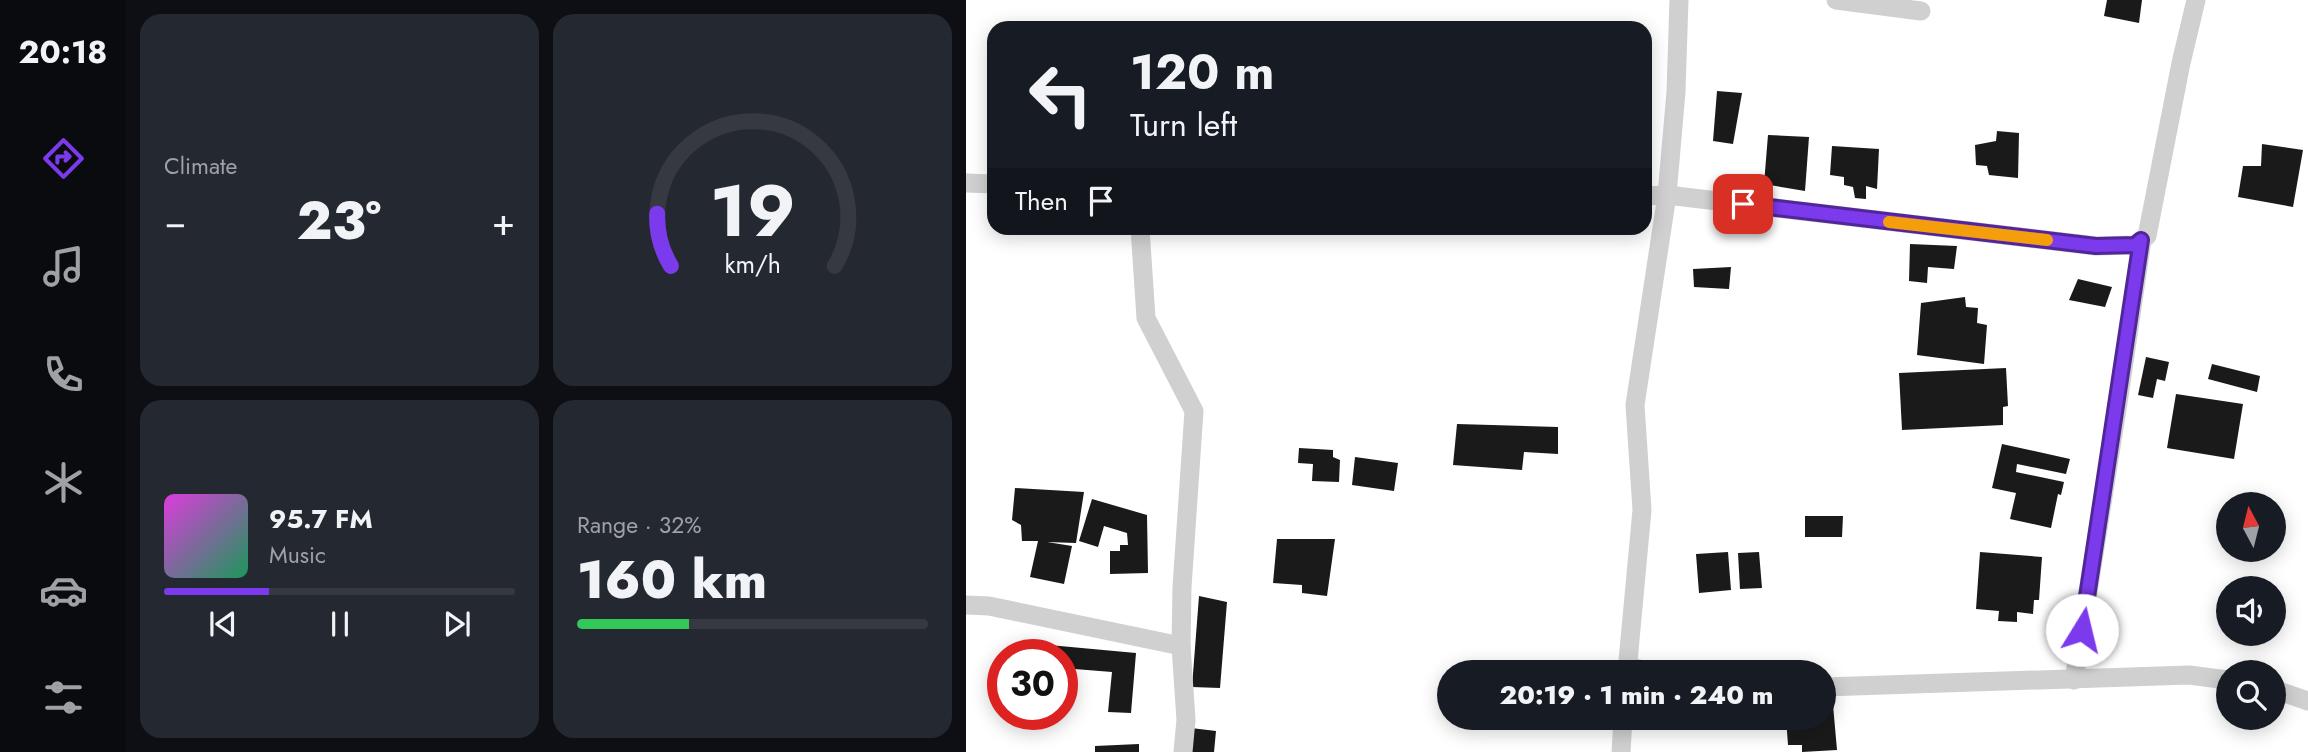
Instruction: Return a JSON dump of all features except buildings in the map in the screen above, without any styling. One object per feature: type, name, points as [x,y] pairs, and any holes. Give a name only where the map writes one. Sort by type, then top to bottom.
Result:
[{"type":"street","points":[[1629,660],[1642,510],[1635,405],[1667,195],[1676,92],[1679,0]]},
{"type":"street","points":[[1836,0],[1921,11]]},
{"type":"street","points":[[1652,196],[1667,195],[2096,246],[2135,245],[2147,236],[2196,0]]},
{"type":"street","points":[[966,183],[987,184]]},
{"type":"street","points":[[1140,235],[1146,318],[1194,411],[1182,587],[1181,646],[1186,720],[1183,752]]},
{"type":"street","points":[[2074,680],[2141,240]]},
{"type":"street","points":[[966,605],[989,606],[1181,646]]},
{"type":"street","points":[[1836,687],[2189,675],[2216,678]]},
{"type":"street","points":[[2286,693],[2308,701]]},
{"type":"street","points":[[1620,752],[1622,730]]},
{"type":"slow traffic","points":[[1889,222],[2047,240]]},
{"type":"route","points":[[1743,204],[2096,246],[2135,245],[2141,240],[2082,630]]}]
